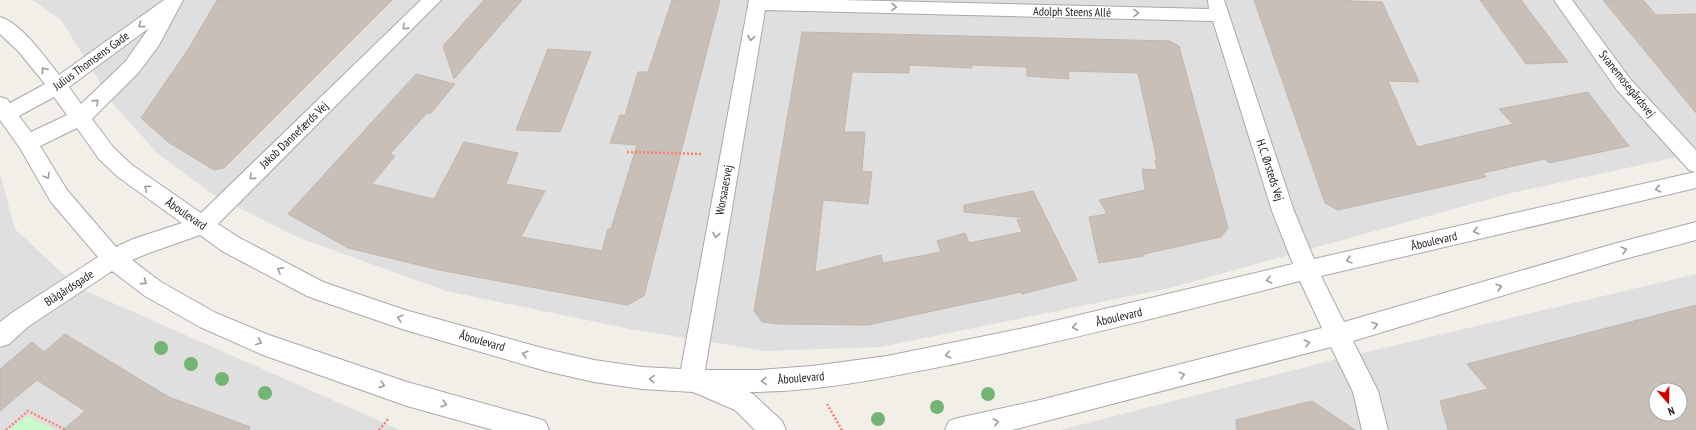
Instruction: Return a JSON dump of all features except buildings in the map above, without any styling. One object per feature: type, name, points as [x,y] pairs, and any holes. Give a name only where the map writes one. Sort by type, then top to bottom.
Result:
[{"type":"street","name":"Jakob Dannefærds Vej","points":[[141,246],[203,224],[432,0]]},
{"type":"street","name":"Svanemosegårdsvej","points":[[1563,0],[1624,85],[1696,164]]},
{"type":"street","name":"Julius Thomsens Gade","points":[[4,109],[57,86],[173,1]]},
{"type":"street","name":"Julius Thomsens Gade","points":[[27,143],[80,118],[132,67],[152,40],[173,1]]},
{"type":"street","name":"Adolph Steens Allé","points":[[757,2],[1218,8]]},
{"type":"street","name":"Worsaaesvej","points":[[691,381],[757,2]]},
{"type":"street","name":"H.C. Ørsteds Vej","points":[[1218,8],[1283,211],[1307,271],[1365,390],[1375,430]]},
{"type":"street","name":"Åboulevard","points":[[0,23],[26,47],[57,86],[106,153],[125,171],[152,191],[203,224],[230,244],[315,289],[405,320],[546,360],[594,371],[642,378],[691,381],[760,381],[812,377],[887,367],[1029,338],[1357,258],[1696,180]]},
{"type":"street","points":[[4,109],[27,143],[59,196],[112,259],[153,289],[208,320],[263,344],[407,394],[536,430]]},
{"type":"street","points":[[958,430],[1040,412],[1337,335],[1617,252],[1696,231]]},
{"type":"street","name":"Blågårdsgade","points":[[0,336],[21,320],[112,259],[141,246]]},
{"type":"street","points":[[691,381],[744,402],[773,430]]},
{"type":"path","points":[[627,152],[730,155]]},
{"type":"path","points":[[6,430],[28,411],[66,430]]},
{"type":"shaded area","points":[[32,0],[1696,0],[1696,153],[1511,193],[1170,288],[880,347],[765,351],[630,329],[446,291],[297,237],[214,195],[158,154],[114,105],[61,20]]},
{"type":"shaded area","points":[[0,174],[15,229],[77,287],[400,430],[0,430]]},
{"type":"shaded area","points":[[1696,274],[1696,430],[1060,430],[1333,360]]},
{"type":"green space","points":[[27,416],[55,430],[8,430]]}]
